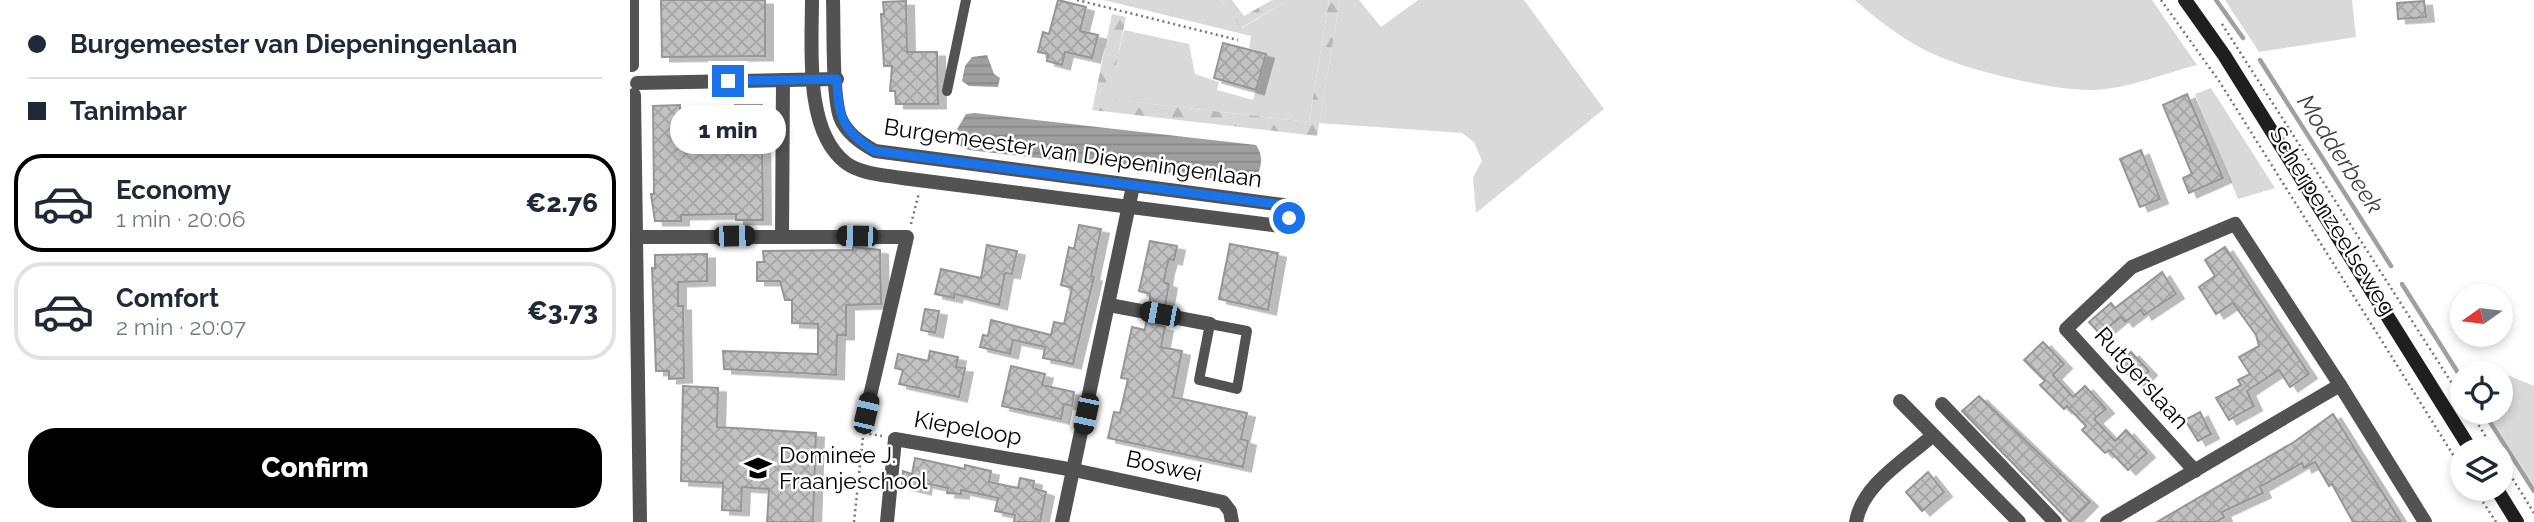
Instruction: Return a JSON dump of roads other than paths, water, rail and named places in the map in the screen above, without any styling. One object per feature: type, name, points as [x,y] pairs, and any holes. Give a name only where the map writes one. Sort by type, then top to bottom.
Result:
[{"type":"main road","name":"Scherpenzeelseweg","points":[[2185,0],[2224,55],[2463,438]]},
{"type":"main road","points":[[2504,501],[2518,522]]},
{"type":"street","points":[[632,0],[631,64],[637,237],[634,288],[640,522]]},
{"type":"street","name":"Burgemeester van Diepeningenlaan","points":[[811,0],[816,114],[821,134],[831,149],[847,164],[861,170],[922,181],[1288,227],[1291,206],[875,151],[856,140],[841,119],[833,0]]},
{"type":"street","points":[[634,93],[783,80],[837,79]]},
{"type":"street","points":[[782,235],[783,80]]},
{"type":"street","points":[[1062,522],[1133,186]]},
{"type":"street","name":"Rutgerslaan","points":[[2195,471],[2066,329],[2132,267],[2235,224],[2340,385]]},
{"type":"street","points":[[637,237],[907,237],[866,413]]},
{"type":"street","points":[[1109,305],[1210,324]]},
{"type":"street","points":[[2107,522],[2340,385],[2424,522]]},
{"type":"street","points":[[1900,401],[2019,522]]},
{"type":"street","points":[[1942,404],[2055,522]]},
{"type":"street","points":[[1856,522],[1857,512],[1870,491],[1932,436]]},
{"type":"street","name":"Kiepeloop","points":[[887,522],[895,439],[1074,470]]},
{"type":"street","name":"Boswei","points":[[1074,470],[1223,502],[1230,510],[1233,522]]},
{"type":"lane","points":[[947,91],[966,0]]},
{"type":"lane","points":[[1210,324],[1247,331],[1237,389],[1199,380],[1210,324]]},
{"type":"waterway","name":"Modderbeek","points":[[2216,0],[2243,38]]},
{"type":"waterway","name":"Modderbeek","points":[[2260,60],[2391,266]]},
{"type":"waterway","name":"Modderbeek","points":[[2402,284],[2451,361]]},
{"type":"waterway","name":"Modderbeek","points":[[2491,424],[2534,491]]},
{"type":"place","name":"Dominee J. Fraanjeschool","points":[[758,468]]}]
